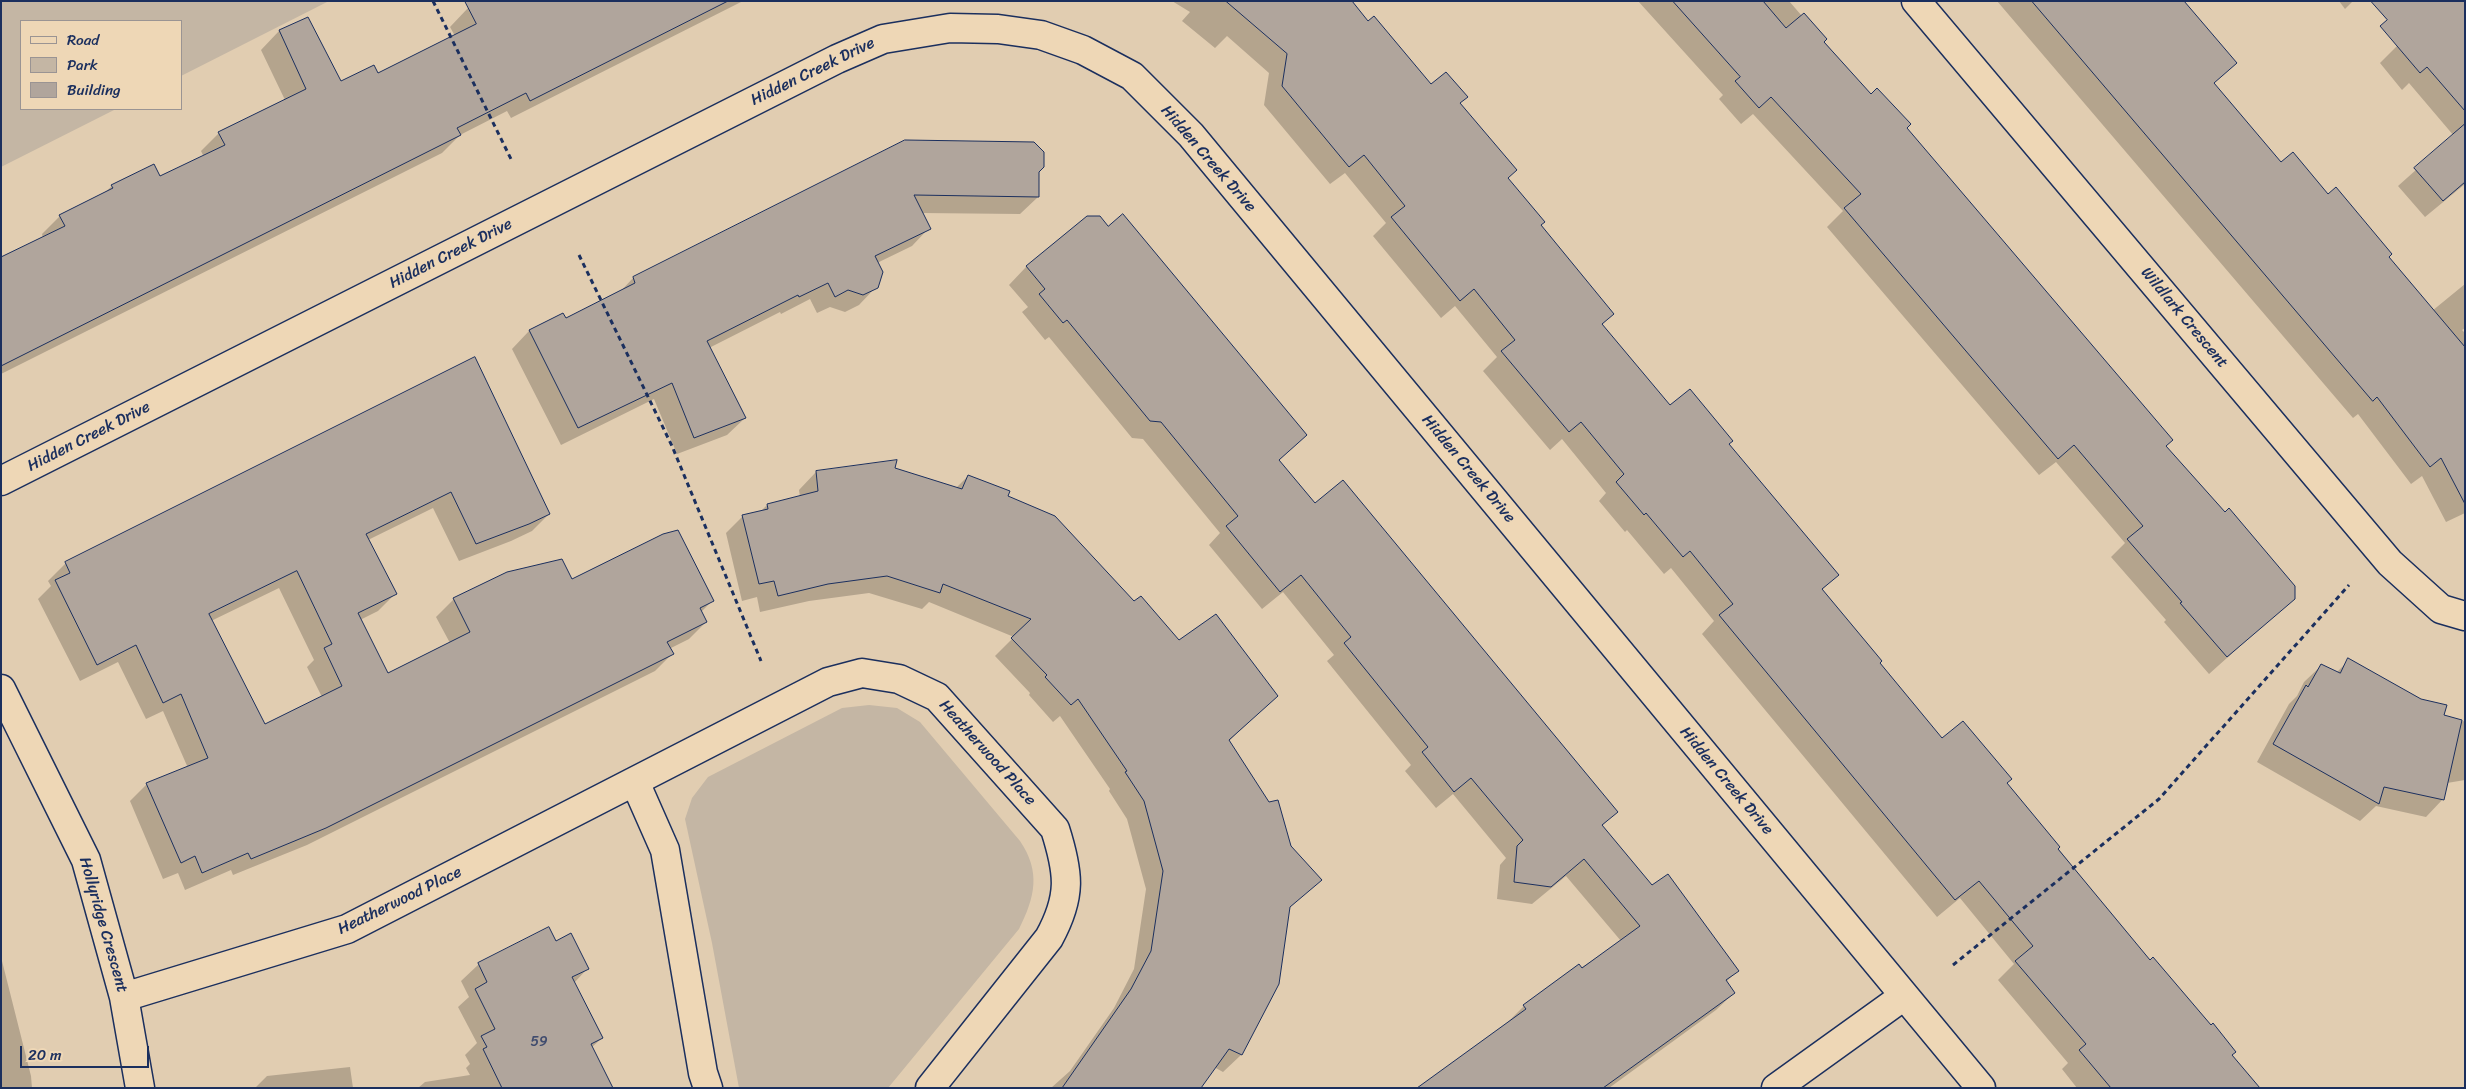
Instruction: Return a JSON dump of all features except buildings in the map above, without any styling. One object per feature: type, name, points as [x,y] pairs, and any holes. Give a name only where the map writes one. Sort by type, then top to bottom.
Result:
[{"type":"street","name":"Wildlark Crescent","points":[[1916,1],[2390,563],[2441,609],[2465,616]]},
{"type":"street","name":"Hidden Creek Drive","points":[[1,481],[828,63],[882,39],[950,28],[998,30],[1041,35],[1083,50],[1132,76],[1191,135],[1981,1088]]},
{"type":"street","name":"Heatherwood Place","points":[[124,997],[347,930],[828,682],[862,673],[899,679],[937,697],[1055,828],[1068,880],[1061,916],[1049,938],[930,1088]]},
{"type":"street","name":"Hollyridge Crescent","points":[[1,689],[86,860],[124,997],[140,1088]]},
{"type":"street","points":[[635,782],[665,850],[703,1073],[708,1088]]},
{"type":"street","points":[[1776,1088],[1904,996]]},
{"type":"path","points":[[433,1],[511,159]]},
{"type":"path","points":[[579,255],[672,446],[761,661]]},
{"type":"path","points":[[1953,965],[2159,799],[2349,584]]},
{"type":"green space","points":[[1,1],[329,1],[182,75],[182,20],[20,20],[20,110],[114,110],[1,167]]},
{"type":"green space","points":[[869,705],[897,708],[920,722],[1020,841],[1027,852],[1033,874],[1032,895],[1029,906],[1019,929],[888,1088],[739,1088],[712,943],[685,819],[692,798],[708,777],[842,708]]}]
